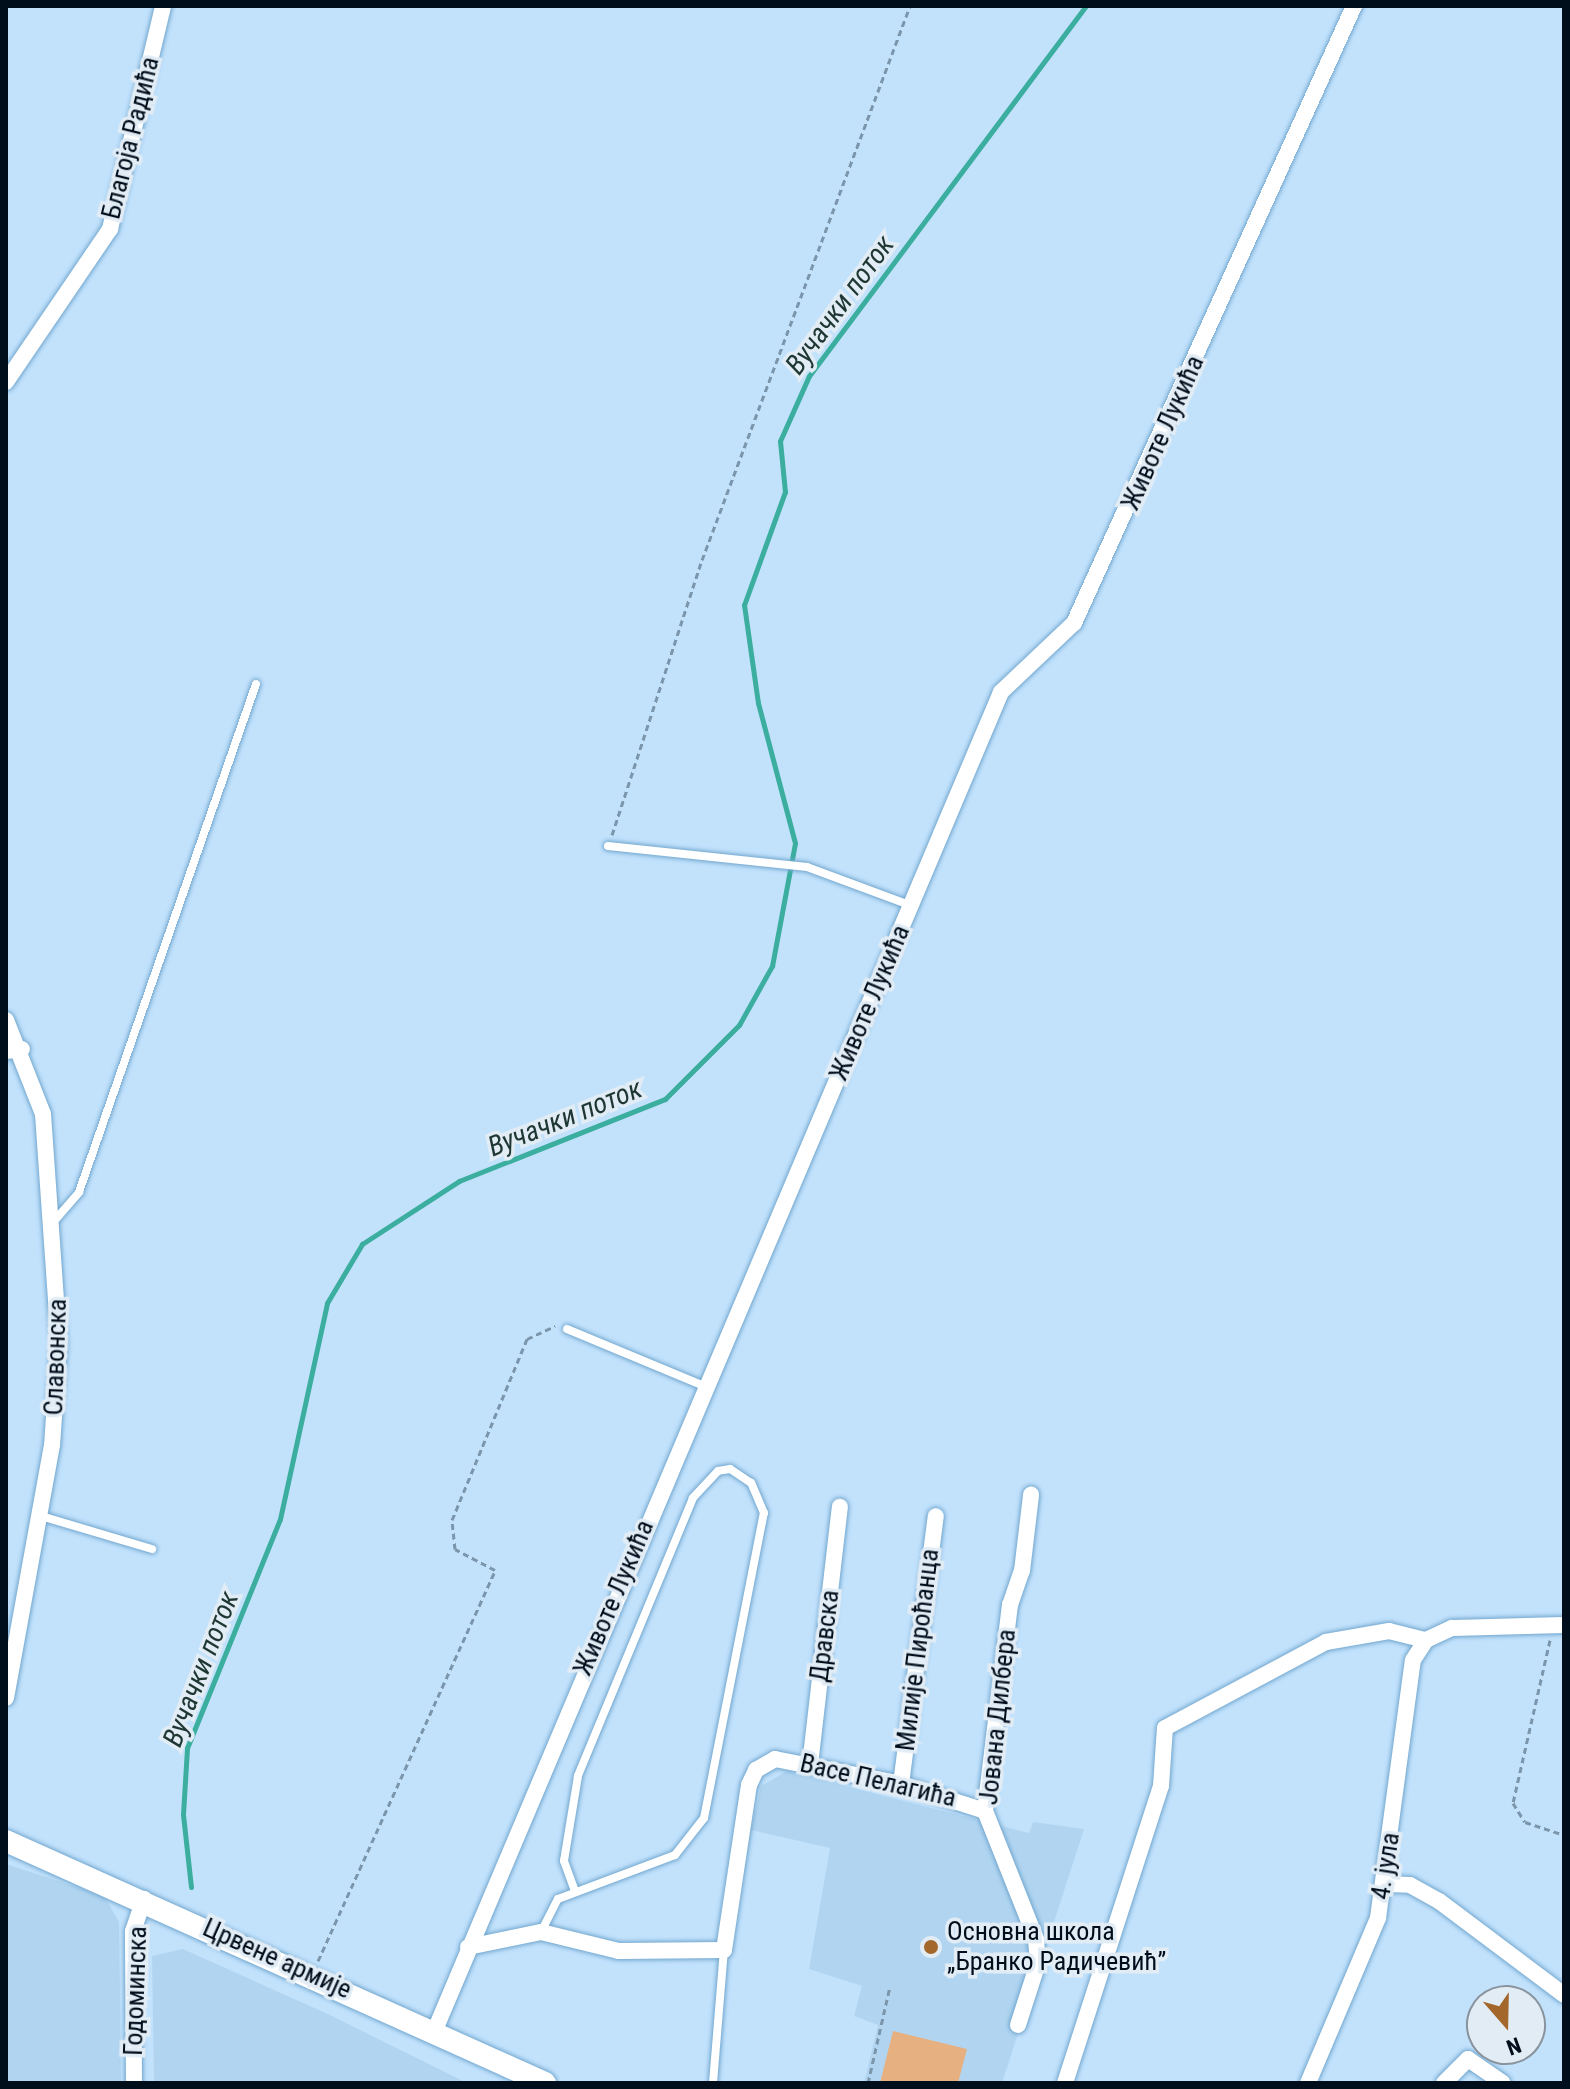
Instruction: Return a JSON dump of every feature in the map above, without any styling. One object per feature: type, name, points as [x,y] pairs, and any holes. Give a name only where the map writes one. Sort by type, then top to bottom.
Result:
[{"type":"main road","name":"Црвене армије","points":[[6,1841],[144,1899],[545,2083]]},
{"type":"street","name":"Благоја Радића","points":[[6,382],[110,229],[163,6]]},
{"type":"street","name":"Животе Лукића","points":[[435,2030],[1001,692],[1081,609],[1354,6]]},
{"type":"street","name":"Славонска","points":[[6,1020],[14,1050],[43,1114],[55,1220],[57,1396],[41,1516],[6,1698]]},
{"type":"street","name":"Јована Дилбера","points":[[1018,2025],[1038,1963],[1036,1939],[985,1811],[1010,1605],[1022,1571],[1031,1495]]},
{"type":"street","name":"Дравска","points":[[810,1765],[840,1507]]},
{"type":"street","name":"Милије Пироћанца","points":[[901,1784],[936,1516]]},
{"type":"street","points":[[1065,2083],[1161,1786],[1165,1728],[1326,1642],[1389,1631],[1426,1640],[1466,1627],[1559,1625]]},
{"type":"street","name":"4. јула","points":[[1308,2083],[1368,1945],[1385,1884],[1408,1678],[1426,1640]]},
{"type":"street","name":"Васе Пелагића","points":[[724,1950],[753,1775],[775,1759],[901,1784],[985,1811]]},
{"type":"street","points":[[1385,1884],[1410,1885],[1439,1901],[1564,1995]]},
{"type":"street","name":"Годоминска","points":[[134,2083],[133,1931],[144,1899]]},
{"type":"street","points":[[468,1947],[541,1932],[619,1951],[724,1950]]},
{"type":"street","points":[[1444,2083],[1468,2059],[1503,2083]]},
{"type":"lane","points":[[55,1220],[79,1192],[256,684]]},
{"type":"lane","points":[[608,846],[803,866],[911,905]]},
{"type":"lane","points":[[567,1329],[706,1387]]},
{"type":"lane","points":[[541,1932],[551,1907],[574,1889],[675,1855],[704,1818],[764,1513],[751,1483],[730,1469],[718,1471],[693,1498],[578,1776],[564,1861],[574,1889]]},
{"type":"lane","points":[[41,1516],[152,1549]]},
{"type":"lane","points":[[713,2083],[724,1950]]},
{"type":"path","points":[[608,846],[702,560],[910,6]]},
{"type":"path","points":[[312,1975],[495,1570],[455,1549],[452,1520],[527,1339],[553,1326],[567,1329]]},
{"type":"path","points":[[1559,1625],[1513,1803],[1525,1822],[1564,1835]]},
{"type":"path","points":[[868,2083],[890,1986]]},
{"type":"shaded area","name":"Основна школа „Бранко Радичевић”","points":[[787,1771],[1029,1833],[1033,1822],[1084,1829],[1002,2083],[864,2083],[878,2025],[854,2016],[862,1986],[809,1969],[830,1848],[751,1830],[761,1786]]},
{"type":"shaded area","points":[[6,1864],[104,1896],[119,1922],[121,2083],[6,2083]]},
{"type":"shaded area","points":[[183,1949],[330,2015],[467,2083],[154,2083],[152,1956]]},
{"type":"shaded area","points":[[893,2031],[967,2049],[958,2083],[880,2083]]},
{"type":"waterway","name":"Вучачки поток","points":[[191,1887],[183,1814],[187,1748],[280,1519],[327,1303],[362,1244],[459,1181],[665,1099],[739,1025],[772,966],[795,843],[758,703],[744,605],[785,492],[780,441],[809,376],[1086,6]]},
{"type":"place","name":"Основна школа „Бранко Радичевић”","points":[[931,1947]]}]
